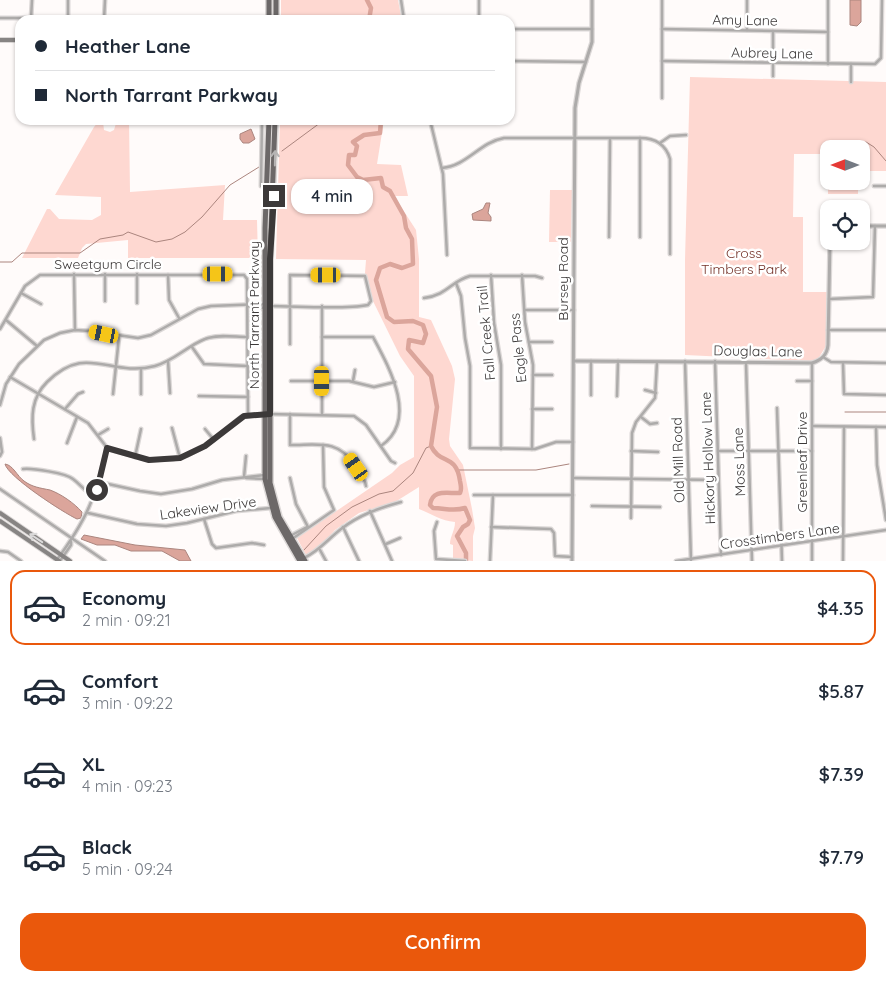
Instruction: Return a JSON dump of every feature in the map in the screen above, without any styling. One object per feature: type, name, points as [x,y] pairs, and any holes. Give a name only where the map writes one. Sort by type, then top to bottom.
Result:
[{"type":"main road","points":[[269,0],[269,15]]},
{"type":"main road","points":[[276,0],[276,15]]},
{"type":"main road","points":[[269,8],[276,8]]},
{"type":"main road","points":[[0,42],[15,40]]},
{"type":"main road","name":"North Tarrant Parkway","points":[[268,125],[267,477],[271,508],[303,560]]},
{"type":"main road","name":"North Tarrant Parkway","points":[[266,306],[276,125]]},
{"type":"main road","name":"North Tarrant Parkway","points":[[267,477],[275,505],[289,538]]},
{"type":"main road","points":[[0,513],[70,561]]},
{"type":"main road","points":[[0,521],[58,561]]},
{"type":"street","points":[[31,15],[32,0]]},
{"type":"street","points":[[68,0],[68,15]]},
{"type":"street","points":[[104,15],[105,0]]},
{"type":"street","points":[[400,0],[403,15]]},
{"type":"street","points":[[479,0],[479,15]]},
{"type":"street","name":"Bursey Road","points":[[572,559],[575,139],[577,95],[592,42],[592,0]]},
{"type":"street","points":[[662,0],[662,98]]},
{"type":"street","points":[[747,0],[747,30]]},
{"type":"street","points":[[828,0],[828,64]]},
{"type":"street","name":"Aubrey Lane","points":[[662,61],[871,65],[880,61],[882,54],[882,0]]},
{"type":"street","points":[[0,18],[15,18]]},
{"type":"street","points":[[515,29],[592,29]]},
{"type":"street","name":"Amy Lane","points":[[662,29],[828,32]]},
{"type":"street","points":[[773,31],[773,76]]},
{"type":"street","points":[[515,61],[586,62]]},
{"type":"street","points":[[851,64],[851,82]]},
{"type":"street","points":[[261,186],[262,125]]},
{"type":"street","points":[[431,125],[442,168],[447,255]]},
{"type":"street","points":[[660,143],[670,136],[686,135]]},
{"type":"street","points":[[610,138],[610,237]]},
{"type":"street","points":[[442,168],[460,163],[483,146],[499,139],[640,138],[654,140],[660,143],[669,156],[670,163],[670,254]]},
{"type":"street","points":[[640,138],[640,237]]},
{"type":"street","points":[[874,186],[886,186]]},
{"type":"street","points":[[870,226],[886,226]]},
{"type":"street","points":[[829,299],[869,299],[874,296],[875,226]]},
{"type":"street","points":[[830,250],[828,349],[823,357],[829,362],[886,363]]},
{"type":"street","points":[[74,274],[74,330]]},
{"type":"street","points":[[105,274],[105,301]]},
{"type":"street","points":[[136,274],[137,303]]},
{"type":"street","points":[[168,274],[169,300],[179,318]]},
{"type":"street","name":"Sweetgum Circle","points":[[0,329],[30,280],[40,275],[234,274],[245,276],[247,279],[247,306]]},
{"type":"street","points":[[0,405],[2,392],[10,377],[37,346],[55,335],[74,330],[119,337],[145,337],[198,308],[211,306],[290,306],[322,306],[364,306],[370,304],[364,275],[290,275],[290,306],[290,344]]},
{"type":"street","points":[[424,298],[439,296],[456,283],[470,276],[492,275],[542,278]]},
{"type":"street","name":"Fall Creek Trail","points":[[492,275],[494,323],[502,365],[501,449]]},
{"type":"street","name":"Eagle Pass","points":[[522,276],[524,310],[533,375],[532,449]]},
{"type":"street","points":[[456,283],[461,296],[470,366],[470,448],[532,449],[556,442],[573,442]]},
{"type":"street","points":[[21,293],[41,304]]},
{"type":"street","points":[[247,306],[248,415]]},
{"type":"street","points":[[322,306],[322,414]]},
{"type":"street","points":[[524,310],[574,310]]},
{"type":"street","points":[[6,320],[37,346]]},
{"type":"street","points":[[828,330],[886,330]]},
{"type":"street","points":[[34,439],[33,408],[38,393],[57,372],[71,364],[87,362],[141,369],[168,361],[213,336],[247,337]]},
{"type":"street","points":[[113,394],[114,367],[119,337]]},
{"type":"street","points":[[322,337],[373,337],[396,382],[397,426],[392,437],[381,446]]},
{"type":"street","points":[[529,342],[552,342]]},
{"type":"street","points":[[192,347],[201,362],[206,365],[247,366]]},
{"type":"street","name":"Douglas Lane","points":[[574,361],[812,363],[823,357]]},
{"type":"street","points":[[168,361],[170,393]]},
{"type":"street","points":[[591,361],[591,395]]},
{"type":"street","points":[[617,396],[618,361]]},
{"type":"street","points":[[631,518],[631,451],[633,429],[641,416],[653,403],[656,394],[656,361]]},
{"type":"street","name":"Old Mill Road","points":[[685,361],[691,560]]},
{"type":"street","name":"Hickory Hollow Lane","points":[[715,361],[720,554]]},
{"type":"street","name":"Moss Lane","points":[[746,362],[752,561]]},
{"type":"street","points":[[843,362],[843,394],[886,395]]},
{"type":"street","name":"Greenleaf Drive","points":[[812,363],[812,561]]},
{"type":"street","points":[[141,369],[142,394]]},
{"type":"street","points":[[353,381],[355,370]]},
{"type":"street","points":[[533,375],[552,375]]},
{"type":"street","points":[[10,377],[88,423],[107,448],[135,457],[149,460],[180,458],[214,440],[241,417],[248,415],[346,414],[357,417],[366,425],[391,461],[395,462]]},
{"type":"street","points":[[291,381],[353,381],[374,387],[396,382]]},
{"type":"street","points":[[797,381],[812,381]]},
{"type":"street","points":[[645,390],[656,394]]},
{"type":"street","points":[[65,409],[78,394],[83,392]]},
{"type":"street","points":[[199,396],[248,396]]},
{"type":"street","points":[[777,408],[782,561]]},
{"type":"street","points":[[532,409],[552,409]]},
{"type":"street","points":[[290,414],[290,445],[334,446],[345,452],[365,480],[366,486]]},
{"type":"street","points":[[68,443],[77,416]]},
{"type":"street","points":[[641,416],[650,424],[657,423]]},
{"type":"street","points":[[813,426],[886,427]]},
{"type":"street","points":[[843,561],[844,427]]},
{"type":"street","points":[[876,427],[876,465],[886,520]]},
{"type":"street","points":[[172,428],[180,458]]},
{"type":"street","points":[[98,435],[108,429]]},
{"type":"street","points":[[135,457],[141,429]]},
{"type":"street","points":[[205,430],[214,440]]},
{"type":"street","points":[[0,439],[2,452],[0,456]]},
{"type":"street","points":[[289,538],[306,530],[308,526],[334,510],[324,487],[323,445]]},
{"type":"street","points":[[58,561],[88,513],[95,496],[107,448]]},
{"type":"street","points":[[631,451],[658,452]]},
{"type":"street","points":[[718,451],[812,451]]},
{"type":"street","points":[[244,477],[246,456]]},
{"type":"street","points":[[22,469],[69,476],[95,496]]},
{"type":"street","points":[[99,482],[140,492],[161,494],[244,477],[267,477]]},
{"type":"street","points":[[290,478],[296,504],[308,526]]},
{"type":"street","points":[[573,478],[718,480]]},
{"type":"street","points":[[0,489],[105,561]]},
{"type":"street","points":[[474,495],[573,495]]},
{"type":"street","points":[[490,561],[492,495]]},
{"type":"street","points":[[303,560],[320,550],[343,527],[370,511],[401,502]]},
{"type":"street","points":[[592,506],[660,506]]},
{"type":"street","name":"Lakeview Drive","points":[[88,513],[152,526],[178,525],[236,512],[271,508]]},
{"type":"street","points":[[370,511],[392,561]]},
{"type":"street","points":[[204,519],[212,544],[216,548],[252,543],[264,546]]},
{"type":"street","points":[[437,522],[434,530],[436,559],[464,561]]},
{"type":"street","points":[[343,527],[359,561]]},
{"type":"street","points":[[491,527],[552,530],[555,556],[572,559]]},
{"type":"street","name":"Crosstimbers Lane","points":[[676,561],[886,530]]},
{"type":"street","points":[[386,544],[400,538]]},
{"type":"street","points":[[320,550],[326,561]]},
{"type":"street","points":[[0,551],[8,552],[21,561]]},
{"type":"green space","points":[[281,0],[398,0],[401,15],[281,15]]},
{"type":"green space","name":"Cross Timbers Park","points":[[690,77],[886,82],[886,171],[870,171],[870,140],[820,140],[820,154],[794,154],[793,217],[803,217],[803,292],[827,292],[826,346],[818,359],[810,361],[685,355],[685,260]]},
{"type":"green space","points":[[96,125],[103,125],[104,130],[110,132],[114,130],[116,125],[129,125],[130,192],[225,185],[223,220],[257,220],[258,258],[128,258],[128,240],[86,244],[78,258],[22,258],[47,209],[50,209],[59,219],[92,220],[101,215],[101,197],[55,195]]},
{"type":"green space","points":[[280,125],[383,125],[377,164],[401,165],[408,196],[394,196],[416,230],[419,259],[419,317],[431,320],[452,366],[455,379],[449,439],[450,446],[463,465],[472,509],[475,528],[473,536],[473,561],[453,559],[453,545],[450,544],[455,522],[441,519],[419,509],[419,487],[395,502],[359,513],[335,530],[318,549],[306,555],[297,538],[414,457],[414,376],[400,356],[371,297],[365,273],[366,260],[276,259]]},
{"type":"green space","points":[[550,190],[572,190],[571,242],[549,242]]},
{"type":"green space","name":"Cross Timbers Park","points":[[828,190],[858,190],[858,194],[828,194]]},
{"type":"shaded area","points":[[850,0],[861,0],[861,22],[857,26],[850,25]]},
{"type":"shaded area","points":[[251,129],[255,139],[249,143],[243,143],[240,139],[240,134]]},
{"type":"shaded area","points":[[486,203],[490,203],[488,213],[491,221],[473,220],[472,214],[483,209]]},
{"type":"shaded area","points":[[5,464],[10,466],[27,483],[50,490],[67,499],[82,512],[81,518],[77,519],[37,494],[8,470]]},
{"type":"shaded area","points":[[84,535],[135,545],[185,550],[191,561],[180,561],[162,551],[131,551],[115,545],[97,545],[81,539]]},
{"type":"waterway","points":[[367,0],[371,8],[370,15]]},
{"type":"waterway","points":[[282,151],[317,125]]},
{"type":"waterway","points":[[381,125],[380,133],[364,135],[353,142],[357,146],[355,155],[349,155],[348,165],[357,177],[363,180],[381,178],[383,187],[390,191],[404,216],[406,228],[412,239],[413,264],[402,268],[390,264],[380,268],[376,280],[387,317],[394,322],[413,321],[423,325],[426,334],[423,343],[409,340],[408,349],[431,376],[437,407],[431,446],[439,456],[455,466],[461,488],[460,493],[437,494],[431,500],[430,505],[433,508],[449,510],[465,508],[470,520],[457,536],[466,553],[466,561]]},
{"type":"waterway","points":[[870,144],[886,161]]},
{"type":"waterway","points":[[0,262],[12,262],[22,253],[80,253],[100,239],[123,235],[128,232],[156,242],[172,239],[185,232],[202,217],[230,185],[259,167]]},
{"type":"waterway","points":[[845,412],[886,412]]},
{"type":"waterway","points":[[304,550],[326,526],[352,507],[379,494],[393,491],[413,473],[426,448],[431,446]]},
{"type":"waterway","points":[[459,470],[536,470],[569,464]]},
{"type":"route","points":[[97,490],[107,448],[111,451],[149,460],[173,460],[205,446],[241,417],[251,414],[270,414],[270,259],[274,196]]}]
